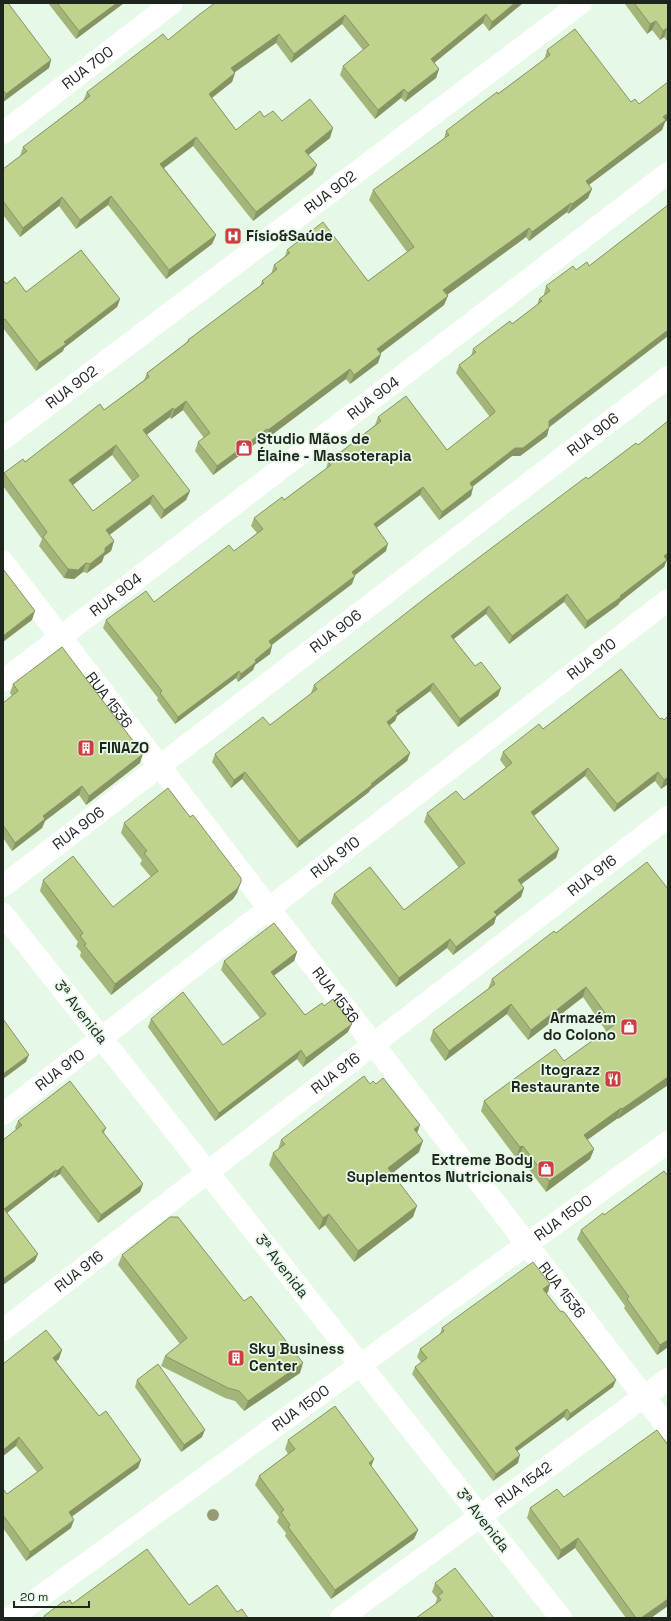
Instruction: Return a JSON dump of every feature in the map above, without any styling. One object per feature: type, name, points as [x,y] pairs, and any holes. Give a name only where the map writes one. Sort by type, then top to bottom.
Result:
[{"type":"street","name":"RUA 700","points":[[3,133],[172,3]]},
{"type":"street","name":"RUA 902","points":[[3,439],[581,3]]},
{"type":"street","name":"RUA 904","points":[[3,681],[668,173]]},
{"type":"street","name":"RUA 906","points":[[3,886],[668,377]]},
{"type":"street","name":"RUA 1536","points":[[3,562],[668,1428]]},
{"type":"street","name":"RUA 910","points":[[3,1114],[668,600]]},
{"type":"street","name":"RUA 916","points":[[3,1330],[668,817]]},
{"type":"street","name":"3ª Avenida","points":[[3,914],[561,1618]]},
{"type":"street","name":"RUA 1500","points":[[11,1618],[668,1142]]},
{"type":"street","name":"RUA 1542","points":[[341,1618],[668,1379]]},
{"type":"building","points":[[3,3],[8,3],[51,60],[6,94],[3,90]]},
{"type":"building","points":[[57,3],[117,3],[79,31]]},
{"type":"building","points":[[215,3],[515,3],[492,22],[486,14],[431,59],[439,69],[408,93],[404,89],[378,110],[343,66],[369,45],[345,15],[294,54],[279,34],[231,68],[235,73],[209,94],[236,130],[260,111],[264,117],[273,111],[282,121],[310,99],[333,128],[305,151],[317,165],[256,212],[196,137],[160,164],[216,235],[169,270],[111,196],[80,220],[62,197],[23,228],[3,201],[3,169],[27,151],[23,147],[90,96],[87,92],[163,34],[168,40]]},
{"type":"building","points":[[634,3],[668,3],[668,29],[667,28],[663,31],[656,21],[650,24]]},
{"type":"building","points":[[575,29],[631,102],[635,99],[639,104],[668,82],[668,113],[663,117],[666,120],[586,181],[592,189],[532,232],[529,228],[443,290],[448,296],[377,349],[381,354],[354,375],[350,369],[217,466],[198,442],[210,433],[186,401],[174,410],[173,408],[143,430],[190,491],[164,510],[153,495],[106,530],[114,541],[105,548],[105,552],[90,564],[86,563],[78,570],[68,569],[43,537],[47,532],[4,473],[23,459],[25,462],[100,404],[104,410],[149,377],[147,373],[264,283],[262,281],[277,269],[274,265],[290,253],[287,250],[323,222],[368,281],[414,247],[373,190],[449,135],[446,131],[497,92],[498,94],[550,55],[547,50]],"holes":[[[116,445],[139,476],[93,511],[69,480]]]},
{"type":"building","points":[[668,205],[668,330],[549,421],[549,428],[523,448],[515,448],[470,483],[473,488],[442,512],[423,487],[374,524],[388,544],[352,572],[355,576],[269,641],[272,646],[255,660],[256,662],[241,674],[239,671],[178,717],[160,693],[162,691],[106,620],[146,591],[154,602],[229,545],[234,551],[263,529],[254,518],[282,497],[284,500],[331,465],[328,462],[381,421],[378,417],[406,396],[447,450],[495,411],[459,365],[476,352],[473,349],[510,321],[512,324],[542,301],[539,299],[550,291],[546,286],[573,266],[576,270],[587,262],[589,266]]},
{"type":"building","points":[[81,250],[120,299],[64,342],[66,344],[39,363],[5,319],[3,320],[3,280],[6,284],[15,277],[26,292]]},
{"type":"building","points":[[668,421],[668,553],[664,556],[667,560],[620,596],[621,597],[587,621],[567,594],[512,636],[489,606],[451,636],[475,666],[481,662],[501,688],[460,719],[433,683],[396,711],[398,713],[387,722],[410,753],[371,784],[372,785],[299,841],[245,772],[234,780],[215,754],[263,717],[270,725],[317,689],[314,685],[433,592],[586,477],[588,479],[636,443],[638,445]]},
{"type":"building","points":[[3,569],[35,611],[3,636]]},
{"type":"building","points":[[62,647],[143,754],[89,796],[82,786],[43,816],[45,819],[15,843],[3,825],[3,703],[18,691],[13,684]]},
{"type":"building","points":[[621,669],[660,719],[662,718],[664,720],[668,716],[668,777],[664,780],[658,772],[617,804],[588,768],[531,812],[559,849],[518,880],[524,888],[494,912],[497,915],[456,947],[450,939],[399,978],[334,894],[370,867],[404,910],[465,863],[427,813],[456,791],[464,800],[512,763],[503,752],[539,724],[543,729]]},
{"type":"building","points":[[168,788],[190,817],[193,815],[241,878],[241,882],[237,889],[115,984],[84,945],[86,944],[80,936],[83,933],[43,880],[73,856],[113,907],[158,871],[144,853],[147,851],[124,823]]},
{"type":"building","points":[[647,862],[668,889],[668,1077],[584,1135],[594,1149],[549,1181],[523,1146],[520,1147],[484,1101],[555,1049],[564,1061],[614,1025],[586,987],[531,1030],[511,1004],[449,1051],[433,1030],[495,984],[492,979],[554,931],[556,933]]},
{"type":"building","points":[[274,923],[297,952],[271,972],[305,1015],[322,1003],[324,1006],[333,999],[352,1024],[306,1058],[301,1050],[219,1113],[151,1019],[183,992],[223,1045],[266,1014],[224,961]]},
{"type":"building","points":[[3,1019],[29,1055],[3,1074]]},
{"type":"building","points":[[364,1076],[370,1084],[373,1081],[376,1084],[383,1078],[420,1125],[414,1129],[423,1141],[388,1168],[417,1206],[358,1251],[329,1214],[323,1218],[273,1153],[285,1144],[281,1140]]},
{"type":"building","points":[[70,1081],[106,1128],[102,1131],[143,1184],[101,1215],[63,1166],[57,1171],[56,1170],[4,1209],[38,1254],[3,1279],[3,1140],[22,1125],[18,1121]]},
{"type":"building","points":[[664,1171],[668,1176],[668,1340],[660,1345],[627,1299],[629,1297],[581,1230]]},
{"type":"building","points":[[170,1217],[178,1217],[244,1301],[251,1296],[303,1363],[248,1401],[239,1391],[228,1388],[165,1356],[187,1338],[122,1255]]},
{"type":"building","points":[[533,1262],[550,1284],[543,1289],[560,1311],[564,1312],[616,1380],[570,1414],[567,1409],[515,1448],[520,1455],[496,1474],[415,1367],[427,1358],[420,1349],[444,1331],[442,1328]]},
{"type":"building","points":[[46,1330],[62,1350],[53,1358],[99,1416],[106,1411],[141,1460],[69,1512],[74,1520],[30,1552],[3,1515],[3,1489],[7,1494],[43,1468],[19,1437],[3,1450],[3,1364]]},
{"type":"building","points":[[158,1364],[205,1430],[184,1445],[137,1380]]},
{"type":"building","points":[[335,1406],[374,1459],[369,1463],[418,1530],[335,1590],[288,1527],[290,1525],[281,1512],[284,1510],[259,1476],[295,1449],[288,1440]]},
{"type":"building","points":[[657,1430],[668,1445],[668,1599],[641,1618],[636,1618],[578,1538],[561,1550],[530,1508],[557,1489],[564,1497]]},
{"type":"building","points":[[147,1549],[189,1605],[217,1585],[237,1612],[242,1609],[248,1618],[45,1618],[44,1616],[64,1601],[65,1603],[70,1600],[72,1604]]},
{"type":"building","points":[[455,1568],[494,1618],[416,1618],[441,1600],[438,1596],[443,1592],[435,1583]]},
{"type":"place","name":"Físio&Saúde","points":[[233,236]]},
{"type":"place","name":"Studio Mãos de Élaine - Massoterapia","points":[[244,448]]},
{"type":"place","name":"FINAZO","points":[[86,748]]},
{"type":"place","name":"Armazém do Colono","points":[[629,1027]]},
{"type":"place","name":"Itograzz Restaurante","points":[[613,1079]]},
{"type":"place","name":"Extreme Body Suplementos Nutricionais","points":[[546,1169]]},
{"type":"place","name":"Sky Business Center","points":[[236,1358]]}]
